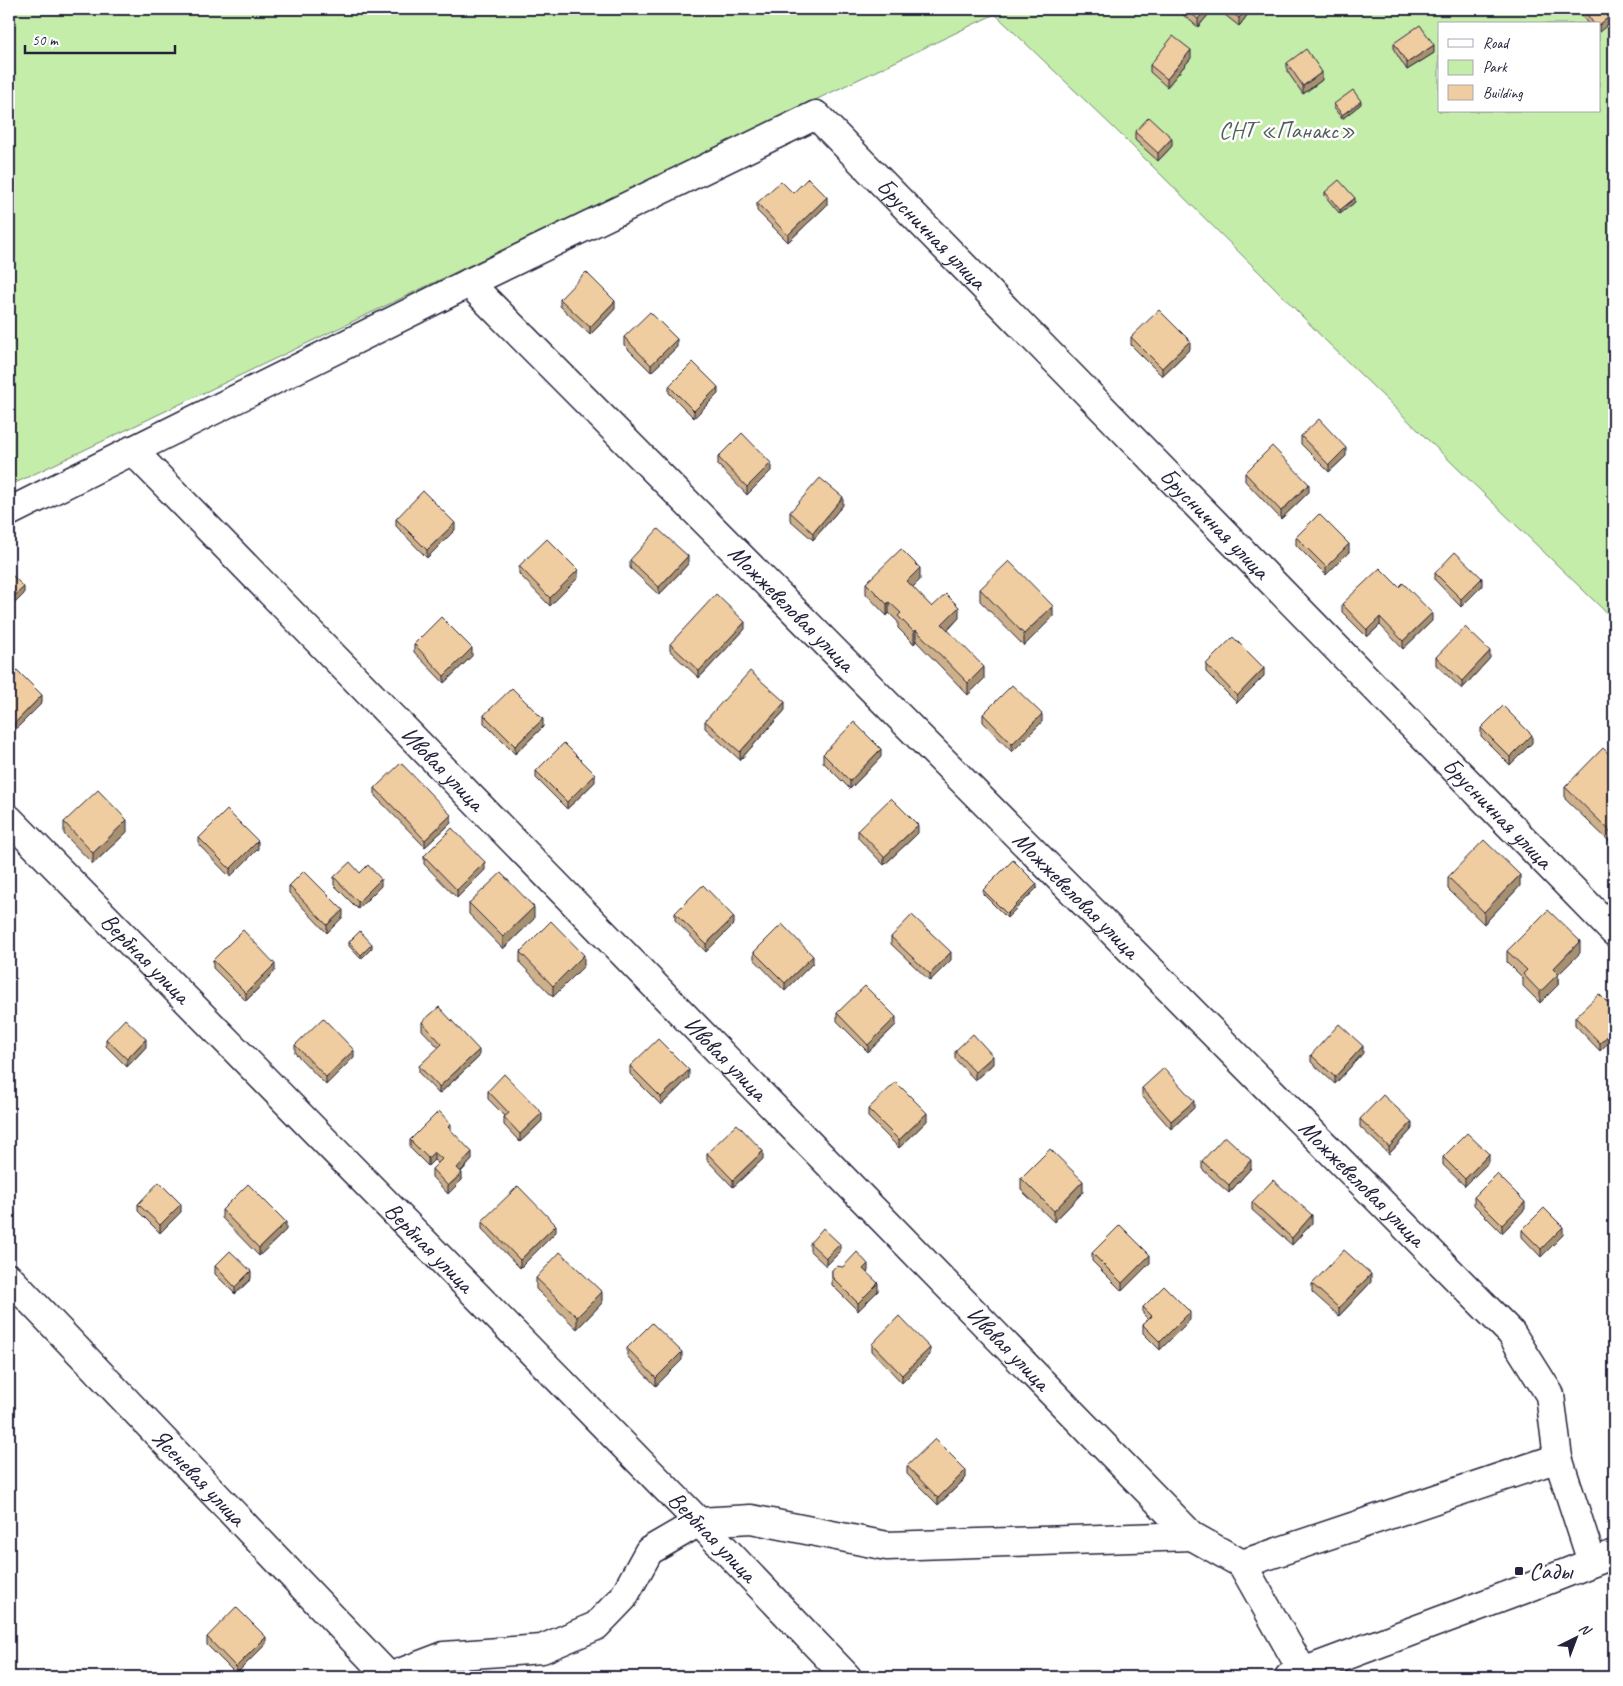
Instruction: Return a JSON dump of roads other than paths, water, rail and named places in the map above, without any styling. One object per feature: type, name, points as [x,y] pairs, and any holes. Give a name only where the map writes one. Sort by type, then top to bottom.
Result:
[{"type":"street","name":"Брусничная улица","points":[[469,283],[816,115],[1614,932]]},
{"type":"street","points":[[9,512],[469,283]]},
{"type":"street","name":"Можжевеловая улица","points":[[469,283],[1511,1333],[1550,1395],[1558,1458],[1603,1558]]},
{"type":"street","name":"Ивовая улица","points":[[132,450],[1192,1536],[1242,1564]]},
{"type":"street","name":"Вербная улица","points":[[9,819],[699,1522],[847,1677]]},
{"type":"street","name":"Ясеневая улица","points":[[9,1278],[389,1677]]},
{"type":"street","points":[[1558,1458],[1242,1564],[1296,1674],[1525,1590],[1603,1558]]},
{"type":"street","points":[[389,1677],[444,1656],[542,1649],[596,1626],[623,1598],[649,1551],[699,1522],[751,1519],[887,1546],[1192,1536]]},
{"type":"place","name":"Сады","points":[[1519,1571]]},
{"type":"park label","name":"СНТ «Панакс»","points":[[1287,130]]}]
